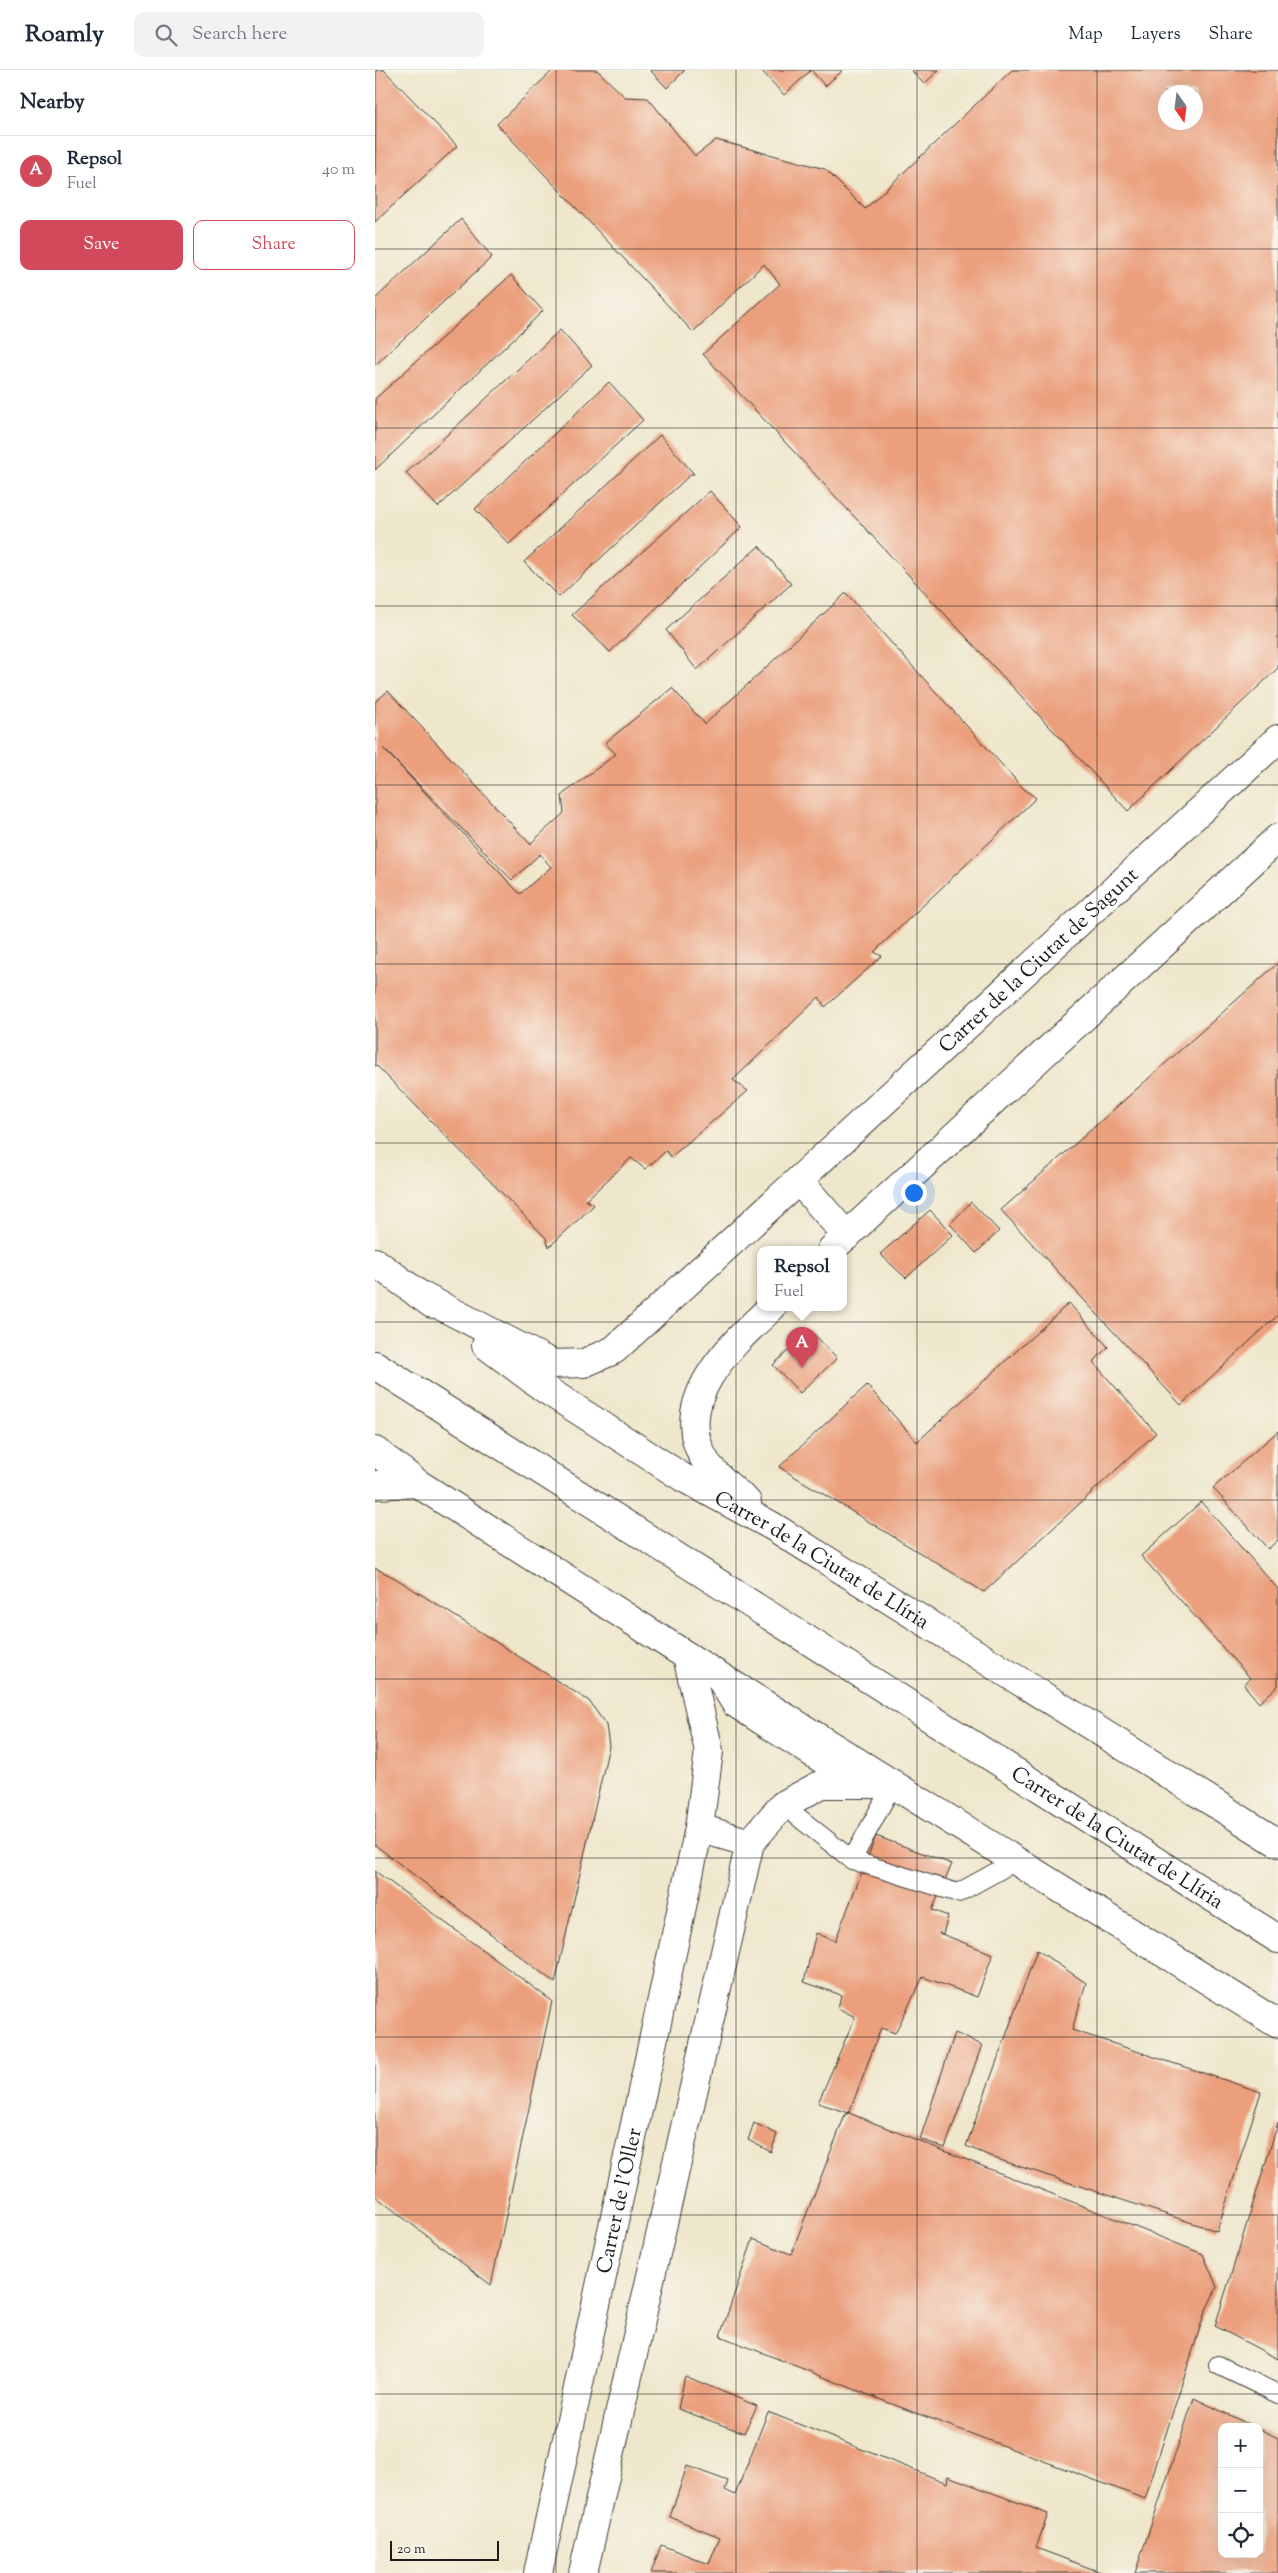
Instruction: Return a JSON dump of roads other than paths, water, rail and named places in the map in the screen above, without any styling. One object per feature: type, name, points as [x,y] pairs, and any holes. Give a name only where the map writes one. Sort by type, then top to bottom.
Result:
[{"type":"street","name":"Carrer de la Ciutat de Sagunt","points":[[418,1294],[553,1364],[584,1363],[614,1350],[1278,739]]},
{"type":"street","points":[[799,1181],[839,1243],[1278,838]]},
{"type":"street","name":"Carrer de la Ciutat de Llíria","points":[[375,1262],[545,1389],[682,1477],[772,1526],[1278,1843]]},
{"type":"street","points":[[768,1311],[741,1335],[702,1386],[693,1421],[697,1442],[707,1463],[772,1526]]},
{"type":"street","name":"Carrer de la Ciutat de Llíria","points":[[375,1365],[1278,1939]]},
{"type":"street","points":[[375,1451],[417,1483],[698,1663],[1278,2024]]},
{"type":"street","points":[[375,1486],[417,1483]]},
{"type":"street","name":"Carrer de l'Oller","points":[[538,2573],[699,1828],[709,1750],[698,1663]]},
{"type":"street","points":[[583,2573],[749,1843],[783,1805],[822,1784],[882,1777]]},
{"type":"street","points":[[699,1828],[749,1843]]},
{"type":"lane","points":[[852,1860],[882,1777]]},
{"type":"lane","points":[[783,1805],[852,1860],[959,1893],[1016,1861]]},
{"type":"lane","points":[[1219,2365],[1278,2394]]},
{"type":"place","name":"Repsol","points":[[802,1368]]}]
